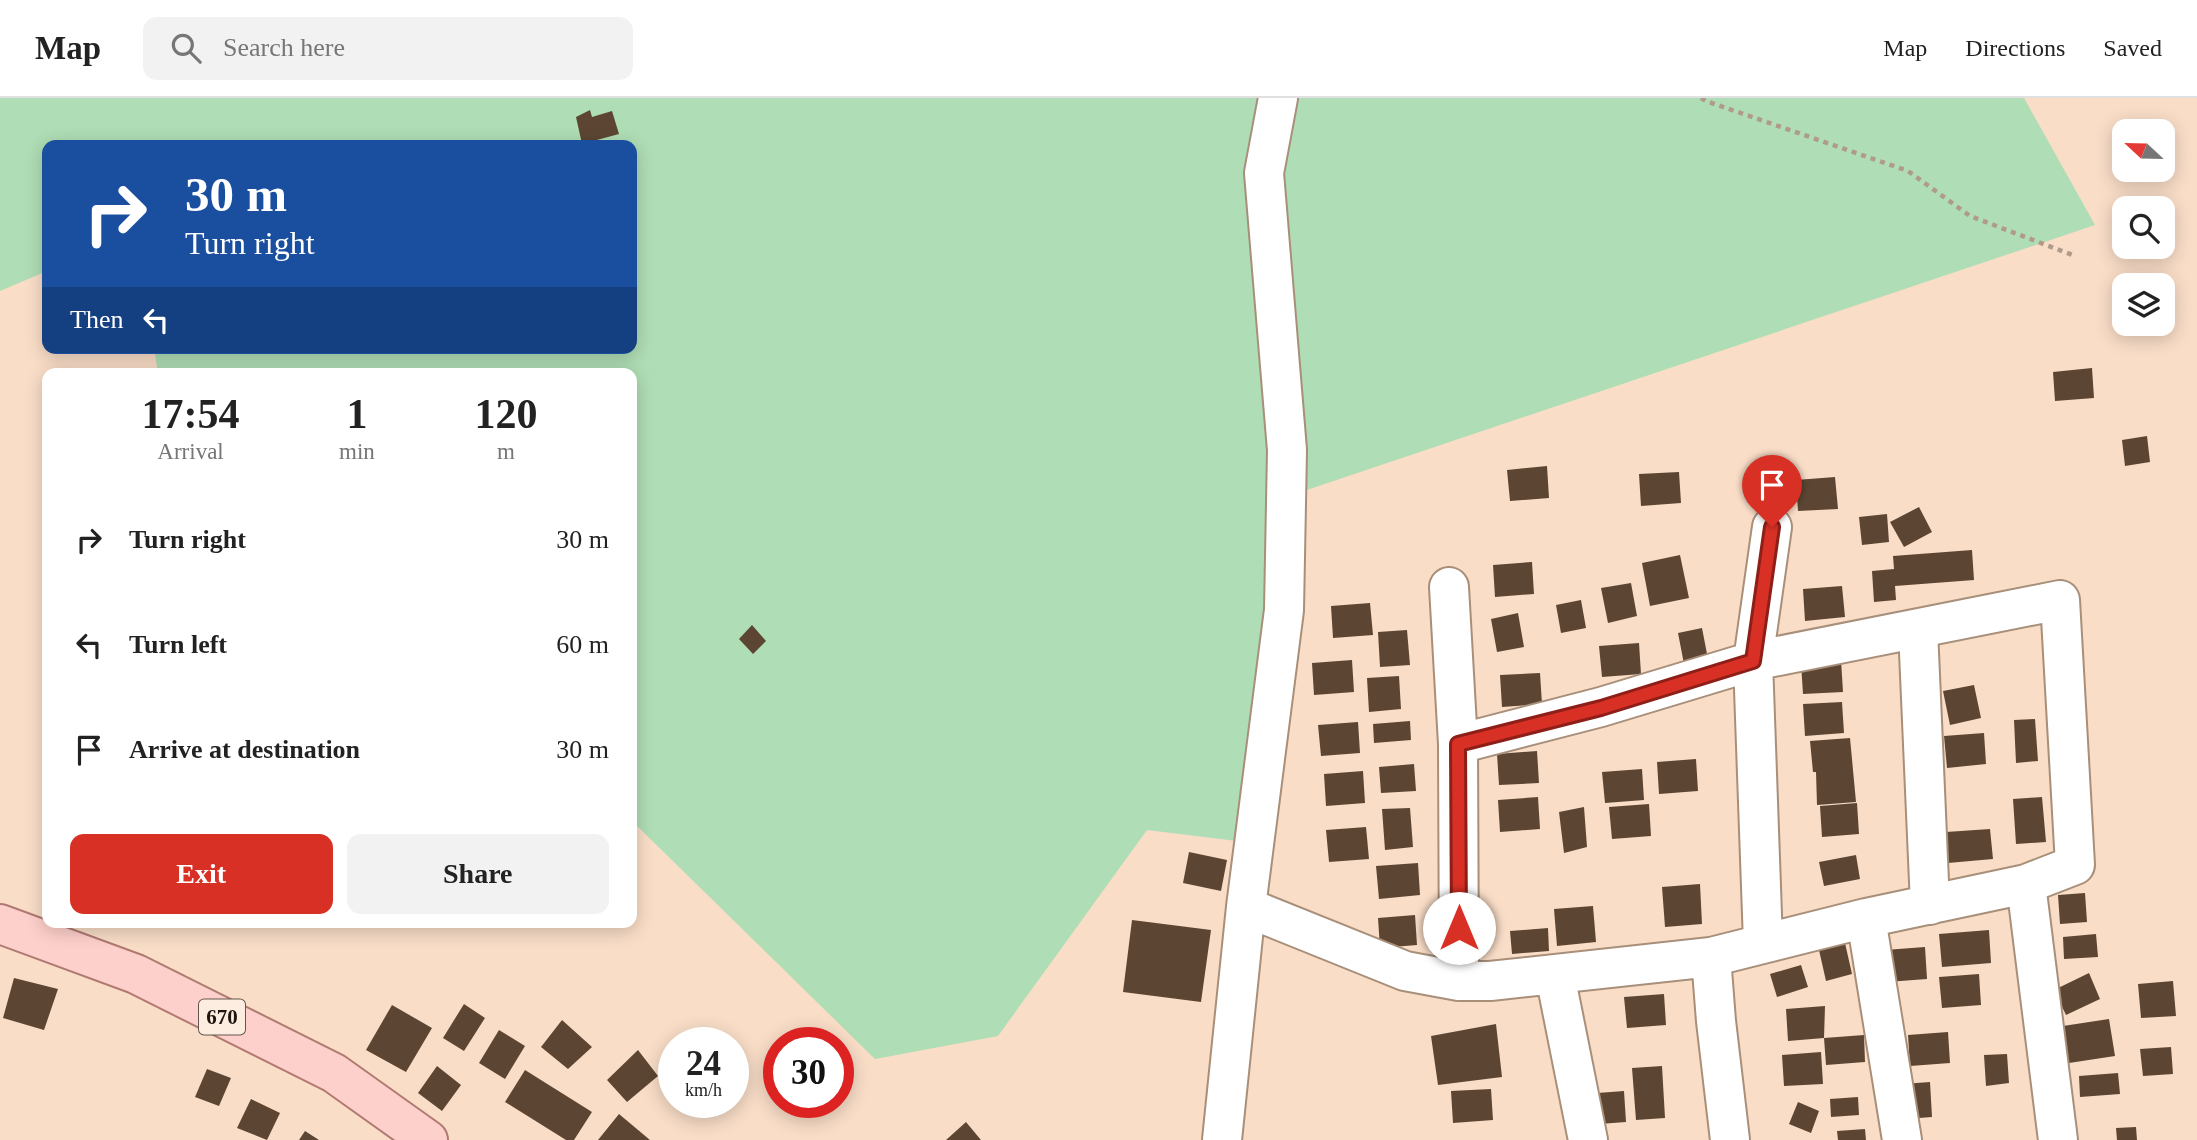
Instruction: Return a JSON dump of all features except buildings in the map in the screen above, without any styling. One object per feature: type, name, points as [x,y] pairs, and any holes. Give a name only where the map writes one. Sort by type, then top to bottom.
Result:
[{"type":"main road","name":"670","points":[[0,924],[136,974],[334,1073],[428,1140]]},
{"type":"street","points":[[1222,1140],[1246,907],[1284,610],[1287,450],[1264,173],[1278,98]]},
{"type":"street","points":[[1763,943],[1753,661],[1772,527]]},
{"type":"street","points":[[1449,587],[1458,744],[1459,981]]},
{"type":"street","points":[[1246,907],[1380,962],[1422,975],[1459,981],[1490,981],[1711,957],[1866,918],[2026,884],[2074,865],[2060,600],[1753,661],[1601,708],[1458,744]]},
{"type":"street","points":[[1918,629],[1930,905]]},
{"type":"street","points":[[2026,884],[2057,1140]]},
{"type":"street","points":[[1866,918],[1902,1140]]},
{"type":"street","points":[[1711,957],[1730,1140]]},
{"type":"street","points":[[1555,975],[1588,1140]]},
{"type":"path","points":[[1702,98],[1908,171],[1970,216],[2075,256]]},
{"type":"green space","points":[[0,98],[2024,98],[2095,225],[1295,494],[1245,842],[1147,830],[998,1036],[875,1059],[854,1038],[854,1027],[842,1027],[637,826],[637,368],[157,368],[155,354],[637,354],[637,140],[42,140],[42,273],[0,291]]},
{"type":"route","points":[[1459,928],[1458,744],[1601,708],[1753,661],[1772,527]]}]
